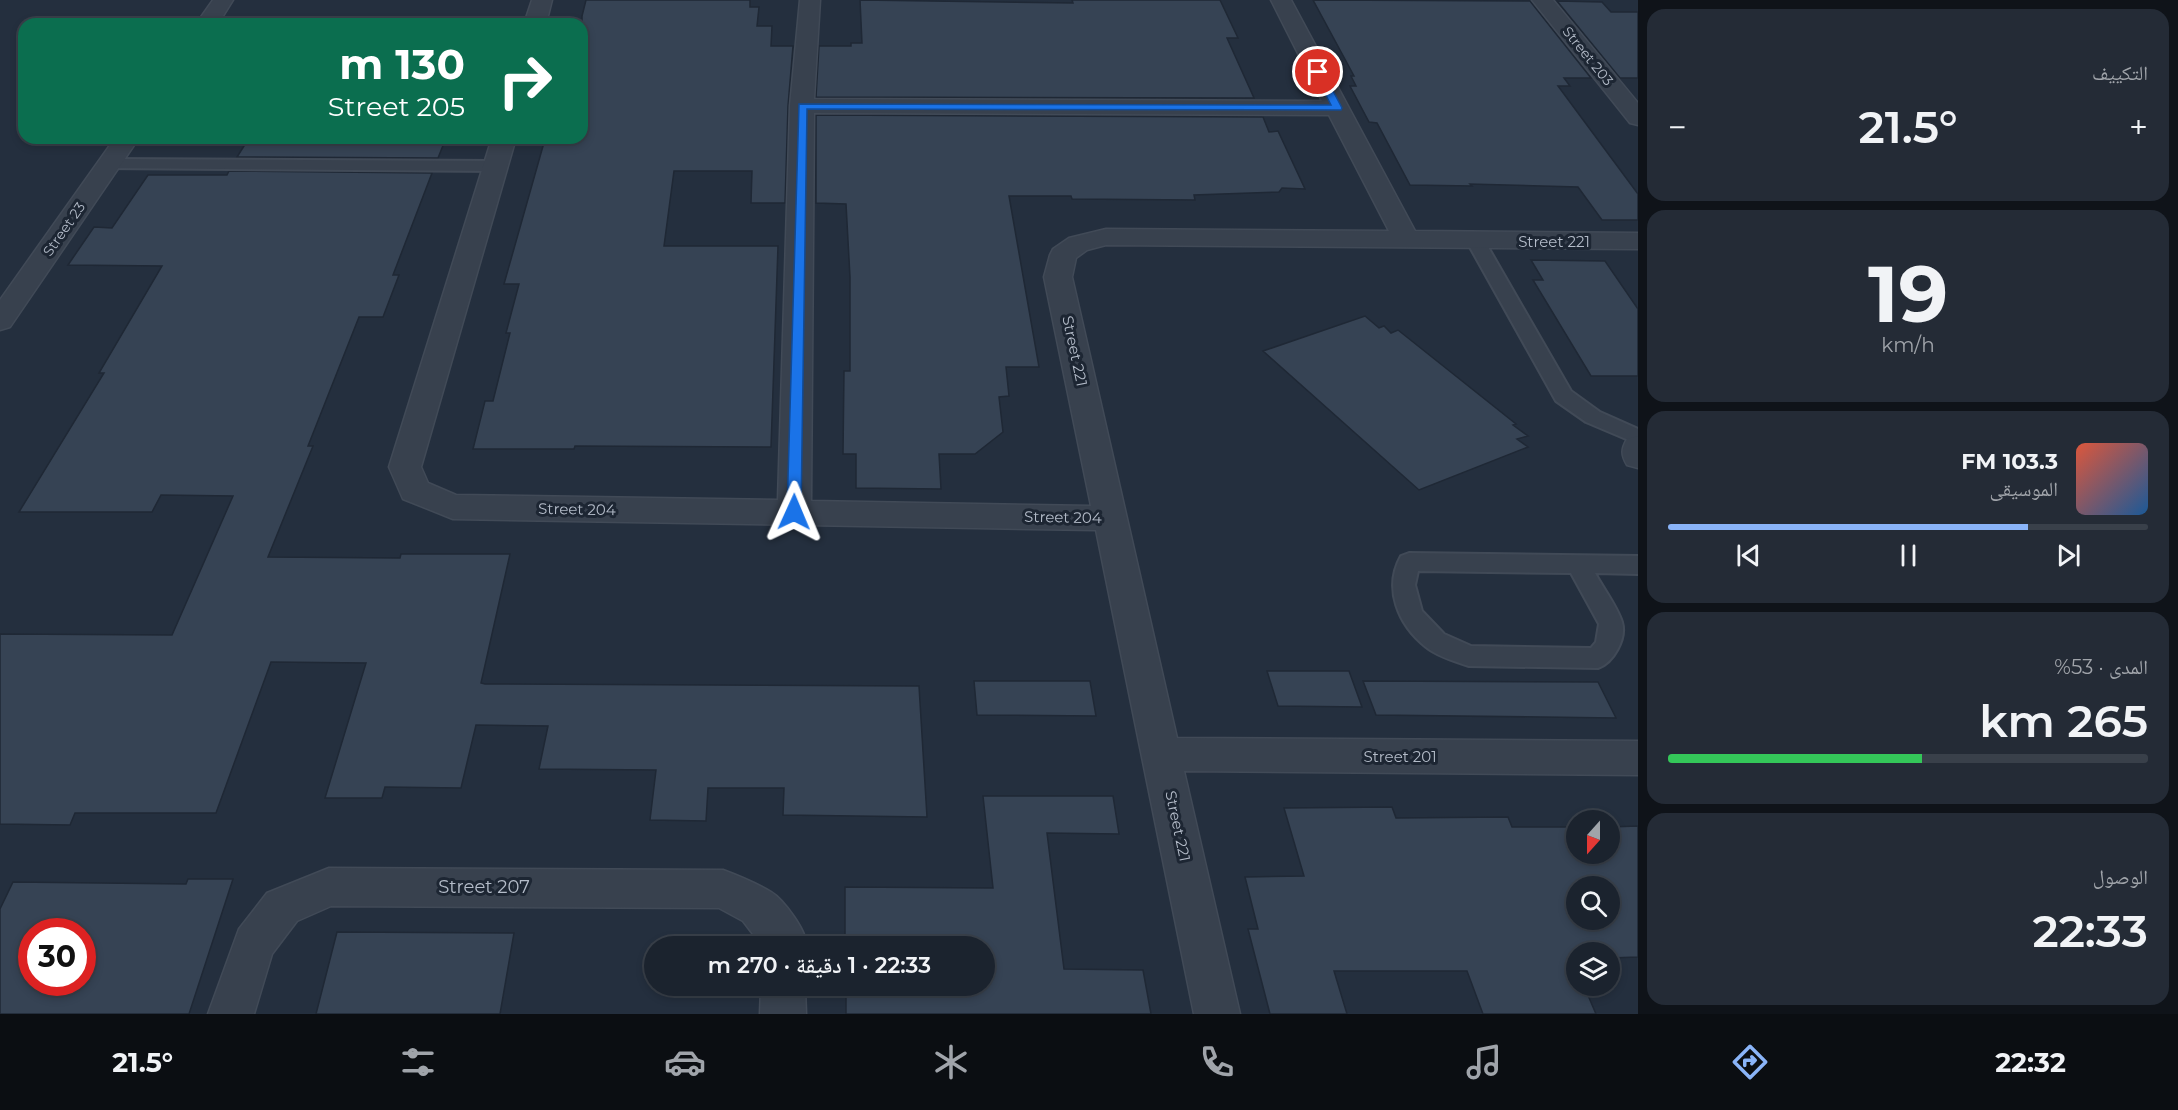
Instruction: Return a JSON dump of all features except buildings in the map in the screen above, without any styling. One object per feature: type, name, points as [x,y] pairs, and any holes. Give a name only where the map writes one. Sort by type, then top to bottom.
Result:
[{"type":"street","points":[[211,18],[224,0]]},
{"type":"street","points":[[537,18],[542,0]]},
{"type":"street","points":[[794,512],[802,106],[810,0]]},
{"type":"street","points":[[1281,0],[1406,239]]},
{"type":"street","name":"Street 203","points":[[1542,0],[1637,115]]},
{"type":"street","points":[[802,106],[1337,108]]},
{"type":"street","name":"Street 23","points":[[0,321],[123,144]]},
{"type":"street","name":"Street 204","points":[[500,152],[405,467],[415,490],[453,507],[1111,518]]},
{"type":"street","name":"Street 221","points":[[1217,1014],[1058,276],[1063,255],[1078,244],[1106,237],[1638,241]]},
{"type":"street","points":[[1638,447],[1638,458]]},
{"type":"street","name":"Street 201","points":[[1162,754],[1638,758]]},
{"type":"street","name":"Street 207","points":[[231,1014],[254,944],[282,907],[329,887],[723,888],[758,907],[782,936]]},
{"type":"street","points":[[783,996],[783,1014]]},
{"type":"lane","points":[[109,164],[500,152]]},
{"type":"lane","points":[[1475,240],[1563,396],[1593,417],[1638,437]]},
{"type":"lane","points":[[1578,564],[1611,624],[1608,644],[1598,658],[1469,656],[1435,641],[1411,615],[1403,585],[1408,562],[1578,564],[1638,565]]},
{"type":"route","points":[[794,512],[802,106],[1337,108],[1318,72]]}]
